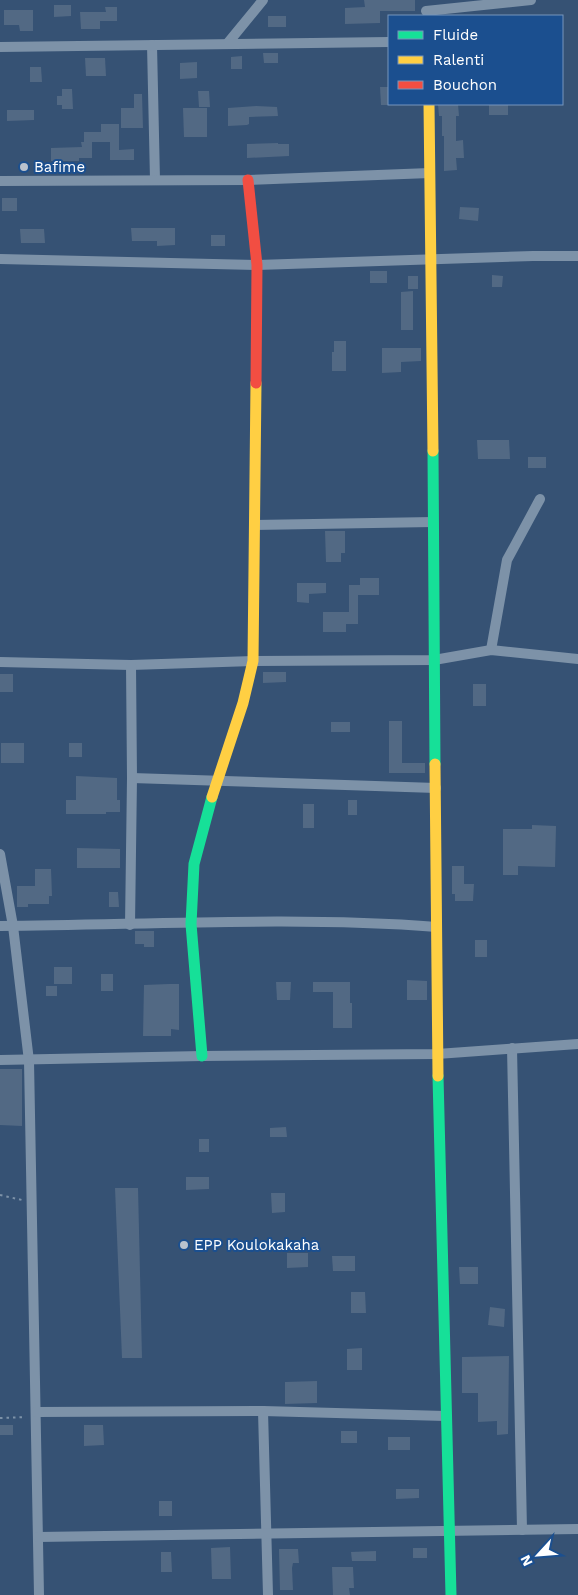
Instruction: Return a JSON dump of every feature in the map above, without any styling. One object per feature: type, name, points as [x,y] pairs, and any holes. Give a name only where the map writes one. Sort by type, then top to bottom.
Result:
[{"type":"street","points":[[228,44],[263,0]]},
{"type":"street","points":[[426,9],[531,0]]},
{"type":"street","points":[[0,47],[388,42]]},
{"type":"street","points":[[152,45],[155,180]]},
{"type":"street","points":[[429,105],[432,260],[437,1054],[451,1595]]},
{"type":"street","points":[[0,181],[248,180],[430,173]]},
{"type":"street","points":[[202,1056],[191,924],[194,864],[216,781],[243,702],[253,661],[256,265],[248,180]]},
{"type":"street","points":[[0,259],[256,265],[578,256]]},
{"type":"street","points":[[491,650],[507,560],[540,499]]},
{"type":"street","points":[[254,524],[433,522]]},
{"type":"street","points":[[0,662],[131,665],[253,661],[434,660],[491,650],[578,658]]},
{"type":"street","points":[[130,925],[131,665]]},
{"type":"street","points":[[132,778],[436,788]]},
{"type":"street","points":[[0,854],[13,926],[29,1061],[40,1595]]},
{"type":"street","points":[[0,926],[394,924],[437,927]]},
{"type":"street","points":[[0,1060],[437,1054],[578,1044]]},
{"type":"street","points":[[512,1048],[522,1530]]},
{"type":"street","points":[[36,1414],[263,1411],[445,1416]]},
{"type":"street","points":[[263,1411],[268,1595]]},
{"type":"street","points":[[38,1537],[578,1529]]},
{"type":"path","points":[[0,1195],[32,1202]]},
{"type":"path","points":[[0,1418],[36,1414]]},
{"type":"building","points":[[364,0],[415,0],[415,11],[380,11],[380,23],[345,24],[345,8],[365,7]]},
{"type":"building","points":[[54,5],[71,5],[71,16],[54,17]]},
{"type":"building","points":[[105,7],[117,7],[117,21],[100,21],[100,29],[81,29],[80,12],[106,12]]},
{"type":"building","points":[[4,10],[33,10],[33,31],[20,31],[19,25],[4,25]]},
{"type":"building","points":[[268,16],[286,16],[286,27],[268,27]]},
{"type":"building","points":[[263,53],[278,53],[278,63],[264,63]]},
{"type":"building","points":[[242,56],[242,69],[231,69],[231,57]]},
{"type":"building","points":[[85,58],[105,58],[106,76],[86,76]]},
{"type":"building","points":[[197,62],[197,78],[180,79],[180,63]]},
{"type":"building","points":[[30,67],[41,67],[42,82],[30,82]]},
{"type":"building","points":[[380,87],[388,87],[388,105],[381,105]]},
{"type":"building","points":[[62,89],[72,89],[73,109],[62,109],[62,105],[57,105],[57,96],[62,96]]},
{"type":"building","points":[[198,91],[209,91],[210,107],[199,107]]},
{"type":"building","points":[[134,94],[142,94],[143,128],[121,128],[121,108],[134,108]]},
{"type":"building","points":[[438,105],[458,105],[459,116],[456,116],[456,141],[463,140],[464,158],[456,158],[457,170],[444,171],[444,136],[442,136],[442,116],[439,116]]},
{"type":"building","points":[[489,105],[508,105],[508,115],[489,115]]},
{"type":"building","points":[[277,107],[278,116],[249,117],[249,124],[247,125],[228,126],[228,108]]},
{"type":"building","points":[[183,108],[207,108],[207,137],[184,137]]},
{"type":"building","points":[[7,110],[34,110],[34,120],[7,121]]},
{"type":"building","points":[[101,124],[119,124],[119,150],[134,149],[134,160],[110,160],[110,142],[84,142],[84,132],[101,132]]},
{"type":"building","points":[[81,142],[92,142],[92,158],[79,158],[79,161],[51,161],[51,148],[82,147]]},
{"type":"building","points":[[247,144],[289,144],[289,156],[247,158]]},
{"type":"building","points":[[2,198],[17,198],[17,211],[2,211]]},
{"type":"building","points":[[460,207],[479,208],[478,221],[459,219]]},
{"type":"building","points":[[131,228],[175,228],[175,245],[157,246],[157,241],[132,241]]},
{"type":"building","points":[[20,229],[44,229],[45,243],[21,243]]},
{"type":"building","points":[[211,235],[225,235],[225,246],[211,246]]},
{"type":"building","points":[[370,271],[387,271],[387,283],[370,283]]},
{"type":"building","points":[[492,275],[503,276],[502,287],[492,287]]},
{"type":"building","points":[[408,276],[418,276],[418,289],[408,289]]},
{"type":"building","points":[[413,291],[413,330],[401,330],[401,292]]},
{"type":"building","points":[[334,341],[346,341],[346,371],[332,371]]},
{"type":"building","points":[[382,348],[421,348],[421,361],[401,362],[401,372],[382,373]]},
{"type":"building","points":[[477,440],[509,440],[510,459],[478,459]]},
{"type":"building","points":[[528,457],[546,457],[546,468],[528,468]]},
{"type":"building","points":[[325,531],[345,531],[345,553],[341,553],[341,562],[326,562]]},
{"type":"building","points":[[360,578],[379,578],[379,595],[358,595],[358,624],[346,624],[346,632],[323,632],[323,612],[349,612],[349,585],[360,585]]},
{"type":"building","points":[[297,583],[326,583],[326,593],[309,594],[309,603],[297,602]]},
{"type":"building","points":[[263,672],[286,672],[286,682],[263,683]]},
{"type":"building","points":[[0,674],[13,674],[13,692],[0,692]]},
{"type":"building","points":[[473,684],[486,684],[486,706],[473,706]]},
{"type":"building","points":[[389,721],[402,721],[402,763],[425,763],[425,773],[389,773]]},
{"type":"building","points":[[331,722],[350,722],[350,732],[331,732]]},
{"type":"building","points":[[1,743],[24,743],[24,763],[1,763]]},
{"type":"building","points":[[69,743],[82,743],[82,757],[69,757]]},
{"type":"building","points":[[76,776],[117,778],[117,800],[120,800],[120,812],[66,814],[66,800],[76,800]]},
{"type":"building","points":[[348,800],[357,800],[357,815],[348,815]]},
{"type":"building","points":[[303,804],[314,804],[314,828],[303,828]]},
{"type":"building","points":[[532,825],[556,826],[555,867],[518,866],[518,875],[503,875],[503,829],[532,829]]},
{"type":"building","points":[[77,848],[120,849],[120,868],[77,868]]},
{"type":"building","points":[[452,866],[464,866],[464,884],[474,884],[473,901],[455,901],[455,894],[452,894]]},
{"type":"building","points":[[35,869],[51,869],[52,896],[49,896],[49,904],[28,904],[28,907],[17,907],[17,886],[35,886]]},
{"type":"building","points":[[109,892],[118,892],[119,907],[109,907]]},
{"type":"building","points":[[135,931],[154,931],[154,947],[144,947],[144,944],[135,944]]},
{"type":"building","points":[[475,940],[487,940],[487,957],[475,957]]},
{"type":"building","points":[[54,967],[72,967],[72,984],[54,984]]},
{"type":"building","points":[[101,974],[113,974],[113,991],[101,991]]},
{"type":"building","points":[[407,980],[427,981],[427,1000],[407,1000]]},
{"type":"building","points":[[276,982],[291,982],[290,1000],[277,1000]]},
{"type":"building","points":[[313,982],[350,982],[352,1028],[333,1028],[333,992],[313,992]]},
{"type":"building","points":[[179,984],[179,1030],[171,1029],[171,1036],[143,1036],[144,985]]},
{"type":"building","points":[[46,986],[57,986],[57,996],[46,996]]},
{"type":"building","points":[[0,1069],[22,1069],[22,1126],[0,1125]]},
{"type":"building","points":[[286,1127],[287,1137],[270,1137],[270,1128]]},
{"type":"building","points":[[199,1139],[209,1139],[209,1152],[199,1152]]},
{"type":"building","points":[[186,1177],[209,1177],[209,1189],[186,1190]]},
{"type":"building","points":[[115,1188],[138,1188],[142,1358],[122,1358]]},
{"type":"building","points":[[271,1193],[285,1193],[285,1212],[272,1213]]},
{"type":"building","points":[[287,1253],[308,1253],[308,1267],[287,1268]]},
{"type":"building","points":[[332,1256],[355,1256],[355,1271],[333,1271]]},
{"type":"building","points":[[459,1267],[478,1267],[478,1284],[460,1284]]},
{"type":"building","points":[[351,1292],[365,1292],[366,1313],[351,1313]]},
{"type":"building","points":[[490,1307],[505,1309],[504,1327],[488,1325]]},
{"type":"building","points":[[362,1348],[362,1370],[347,1370],[347,1349]]},
{"type":"building","points":[[509,1356],[508,1434],[497,1435],[497,1421],[478,1422],[478,1393],[462,1393],[462,1357]]},
{"type":"building","points":[[317,1381],[317,1403],[285,1404],[285,1382]]},
{"type":"building","points":[[0,1425],[13,1425],[13,1435],[0,1435]]},
{"type":"building","points":[[84,1425],[103,1425],[104,1445],[84,1446]]},
{"type":"building","points":[[341,1431],[357,1431],[357,1443],[341,1443]]},
{"type":"building","points":[[388,1437],[410,1437],[410,1450],[388,1450]]},
{"type":"building","points":[[396,1489],[419,1489],[419,1498],[396,1499]]},
{"type":"building","points":[[159,1501],[172,1501],[172,1516],[159,1516]]},
{"type":"building","points":[[230,1547],[231,1579],[212,1579],[211,1548]]},
{"type":"building","points":[[413,1548],[427,1548],[427,1558],[413,1558]]},
{"type":"building","points":[[279,1549],[298,1549],[299,1563],[293,1563],[292,1568],[293,1590],[280,1590]]},
{"type":"building","points":[[376,1551],[376,1561],[352,1561],[351,1552]]},
{"type":"building","points":[[161,1552],[171,1552],[172,1572],[161,1572]]},
{"type":"building","points":[[332,1567],[353,1567],[354,1588],[349,1588],[350,1595],[333,1595]]},
{"type":"traffic: fast","points":[[433,451],[435,764]]},
{"type":"traffic: fast","points":[[202,1056],[191,924],[194,864],[212,797]]},
{"type":"traffic: fast","points":[[438,1076],[451,1595]]},
{"type":"traffic: slow","points":[[429,105],[433,451]]},
{"type":"traffic: slow","points":[[212,797],[243,703],[253,661],[256,383]]},
{"type":"traffic: slow","points":[[435,764],[438,1076]]},
{"type":"traffic: jam","points":[[248,180],[257,265],[256,383]]},
{"type":"place","name":"Bafime","points":[[24,167]]},
{"type":"place","name":"EPP Koulokakaha","points":[[184,1245]]}]
